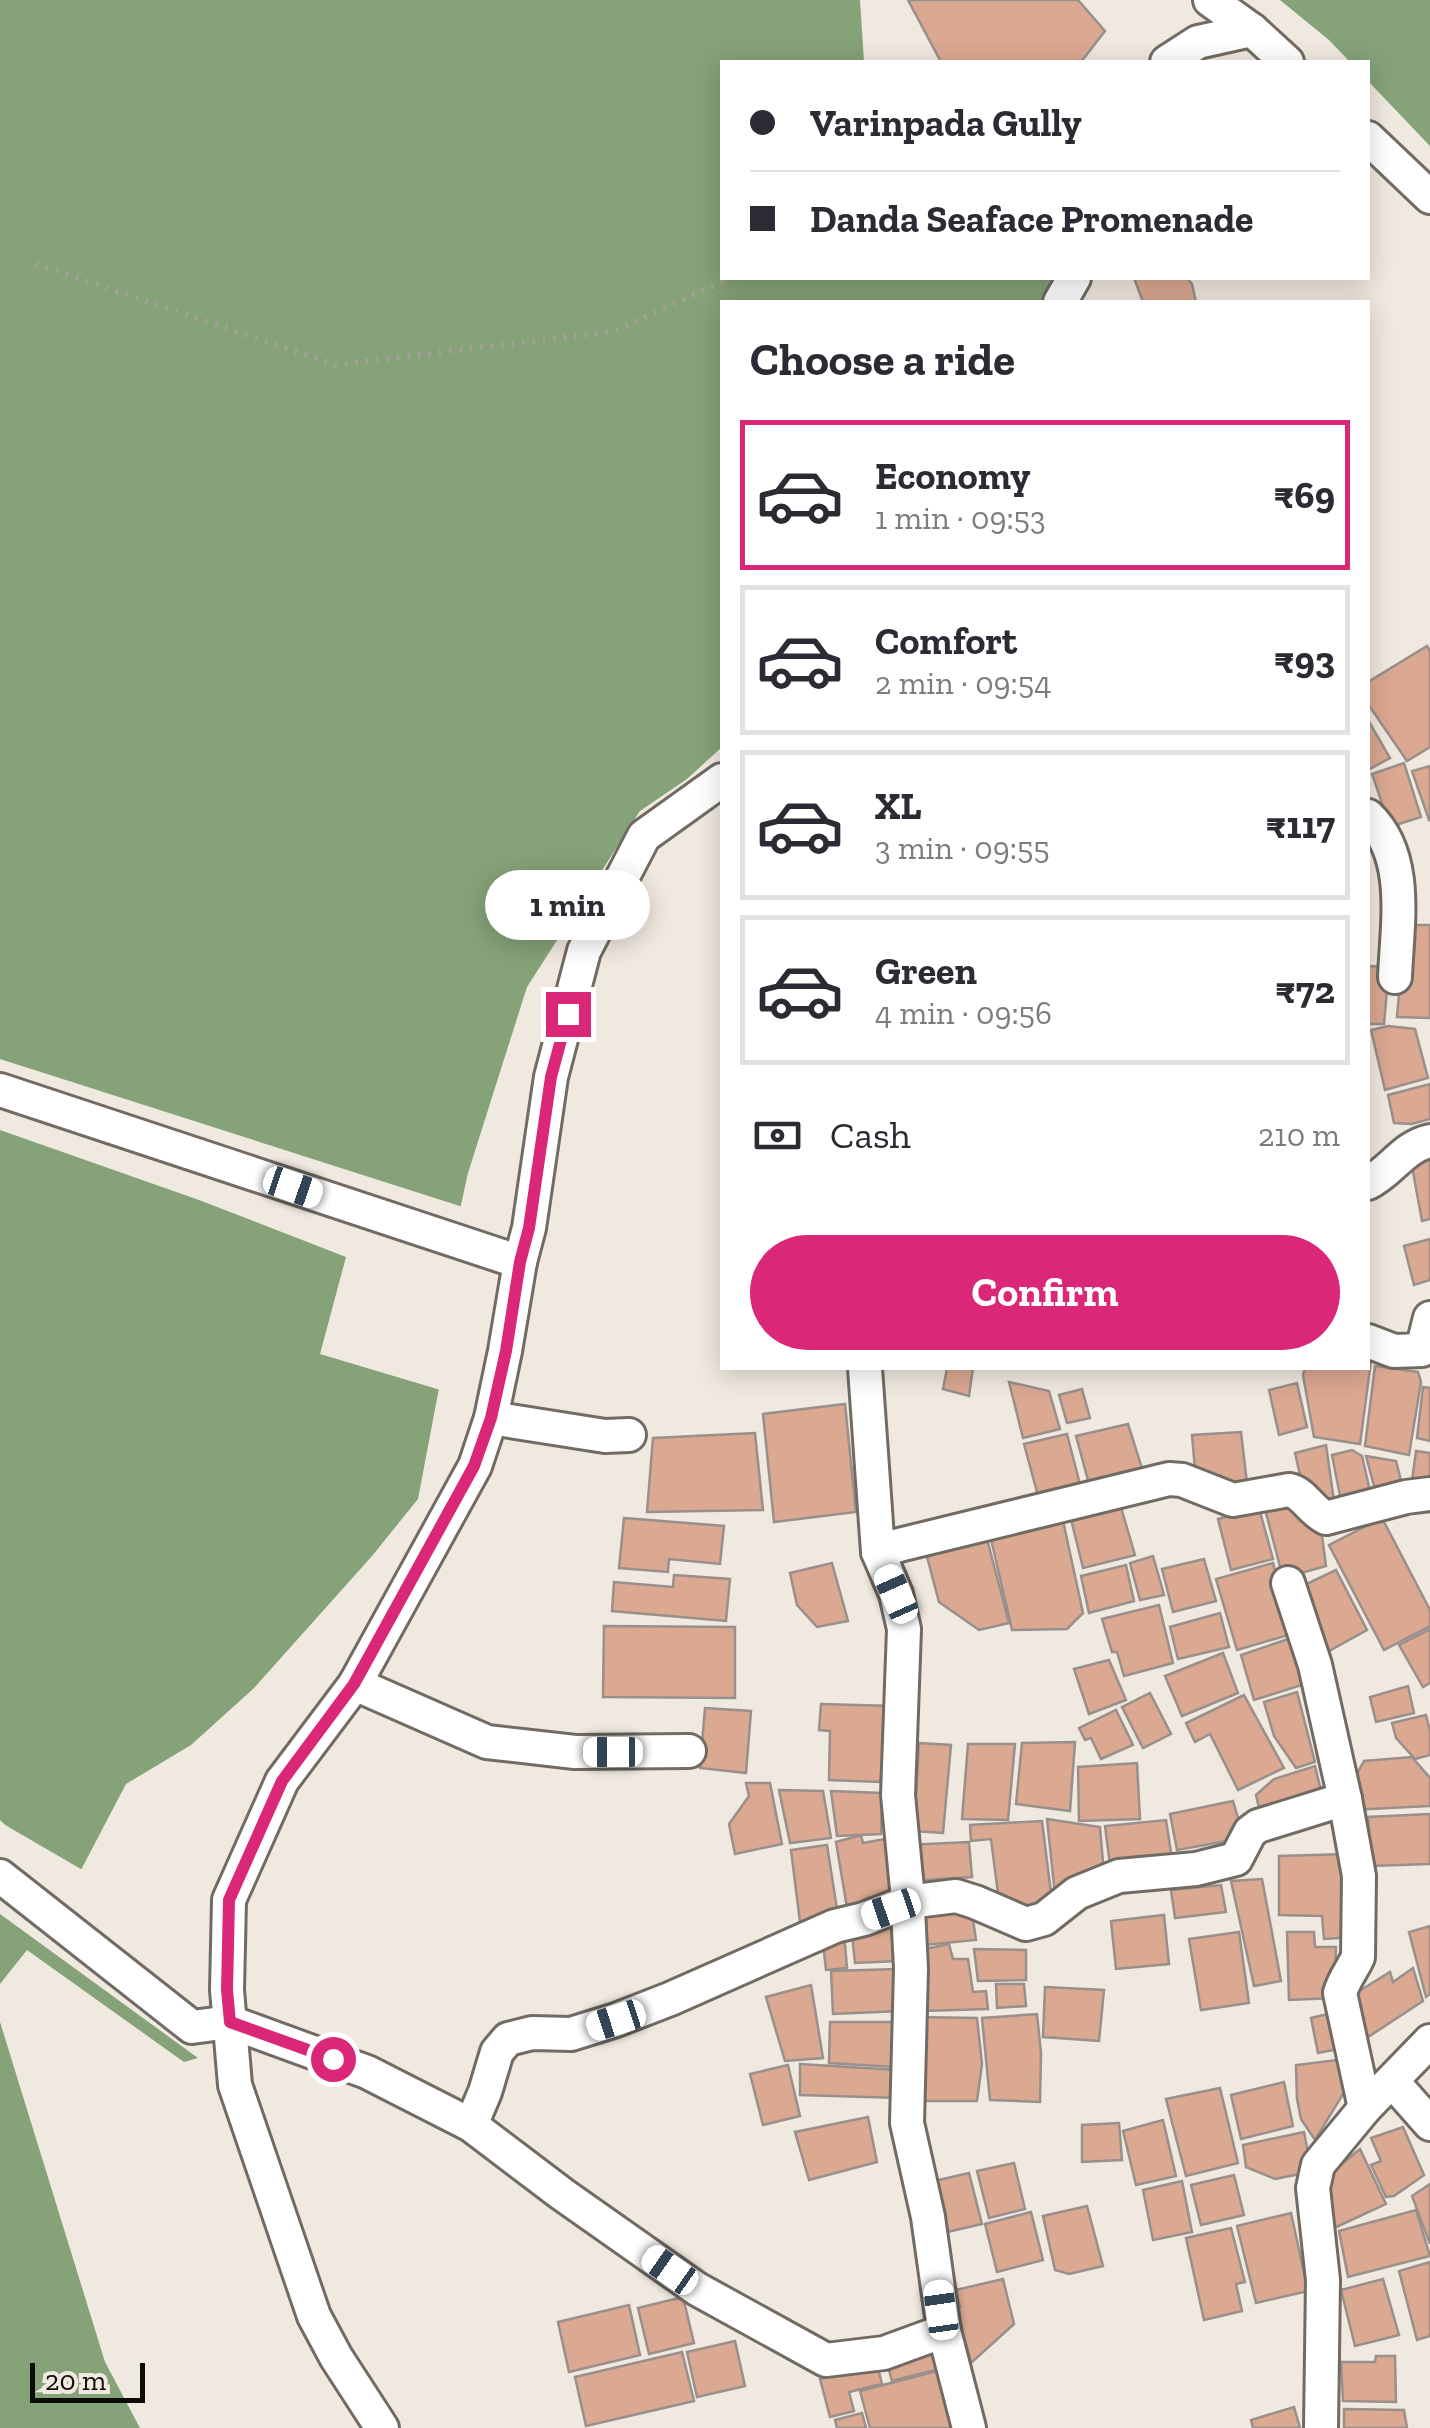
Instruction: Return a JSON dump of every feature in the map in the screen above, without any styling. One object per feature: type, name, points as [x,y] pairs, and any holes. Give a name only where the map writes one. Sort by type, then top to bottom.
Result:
[{"type":"street","points":[[1210,0],[1285,60]]},
{"type":"street","points":[[1170,60],[1198,42],[1252,30]]},
{"type":"street","points":[[1370,140],[1430,197]]},
{"type":"street","points":[[382,2428],[314,2316],[235,2085],[227,1990],[229,1900],[282,1781],[354,1684],[474,1466],[491,1418],[506,1351],[551,1077],[584,951],[644,836],[720,781]]},
{"type":"street","points":[[1370,818],[1391,850],[1398,887],[1395,977]]},
{"type":"street","points":[[0,1090],[520,1262]]},
{"type":"street","points":[[1370,1182],[1403,1153],[1430,1140]]},
{"type":"street","points":[[1370,1342],[1394,1351],[1422,1350],[1430,1318]]},
{"type":"street","points":[[866,1370],[878,1552],[896,1594],[904,1629],[898,1795],[910,1969],[907,2123],[928,2217],[944,2331],[969,2428]]},
{"type":"street","points":[[491,1418],[605,1436],[629,1435]]},
{"type":"street","points":[[878,1552],[1169,1479],[1182,1480],[1233,1500],[1289,1490],[1326,1518],[1430,1494]]},
{"type":"street","points":[[1288,1583],[1315,1665],[1359,1876],[1360,1948],[1340,1992],[1365,2108]]},
{"type":"street","points":[[354,1684],[487,1742],[575,1752],[690,1750]]},
{"type":"street","points":[[471,2125],[497,2052],[508,2039],[532,2033],[571,2034],[616,2020],[835,1926],[908,1902],[956,1896],[1026,1924],[1044,1919],[1077,1893],[1119,1876],[1196,1870],[1236,1859],[1250,1832],[1258,1826],[1345,1798]]},
{"type":"street","points":[[0,1876],[192,2027],[230,2022],[367,2072],[471,2125],[697,2289],[826,2360],[884,2353],[944,2331]]},
{"type":"street","points":[[1321,2428],[1323,2280],[1313,2188],[1318,2165],[1365,2108],[1430,2040]]},
{"type":"street","points":[[1392,2082],[1430,2124]]},
{"type":"path","points":[[36,264],[336,365],[615,331],[726,280]]},
{"type":"shaded area","points":[[0,0],[908,0],[940,60],[720,60],[720,280],[1057,280],[1050,300],[720,300],[720,749],[687,779],[640,811],[527,987],[468,1173],[459,1214],[0,1062]]},
{"type":"shaded area","points":[[1280,0],[1430,0],[1430,146],[1370,83],[1370,60],[1348,60]]},
{"type":"shaded area","points":[[0,1116],[456,1283],[418,1499],[253,1689],[191,1745],[126,1784],[71,1889],[0,1820]]},
{"type":"shaded area","points":[[0,1914],[198,2058],[184,2062],[27,1950],[0,1984]]},
{"type":"shaded area","points":[[0,2022],[105,2362],[140,2428],[0,2428]]},
{"type":"pier","points":[[860,0],[913,0],[945,60],[864,60]]},
{"type":"pier","points":[[0,1059],[466,1208],[464,1215],[458,1219],[453,1214],[0,1067]]},
{"type":"pier","points":[[0,1111],[361,1233],[458,1279],[461,1284],[444,1391],[320,1354],[346,1257],[0,1130]]},
{"type":"pier","points":[[0,1822],[86,1872],[75,1893],[68,1893],[0,1827]]},
{"type":"building","points":[[908,0],[1078,0],[1105,31],[1083,60],[940,60]]},
{"type":"building","points":[[1135,280],[1189,280],[1196,300],[1142,300]]},
{"type":"building","points":[[1427,646],[1430,747],[1407,761],[1370,707],[1370,681]]},
{"type":"building","points":[[1370,723],[1390,758],[1370,769]]},
{"type":"building","points":[[1404,763],[1421,817],[1390,827],[1372,774]]},
{"type":"building","points":[[1430,766],[1430,819],[1429,820],[1412,771]]},
{"type":"building","points":[[1405,925],[1430,925],[1430,1018],[1397,1017]]},
{"type":"building","points":[[1370,966],[1389,967],[1384,1024],[1370,1024]]},
{"type":"building","points":[[1388,1026],[1415,1029],[1428,1078],[1385,1090],[1371,1030]]},
{"type":"building","points":[[1430,1084],[1430,1119],[1394,1123],[1388,1095]]},
{"type":"building","points":[[1430,1158],[1430,1219],[1422,1221],[1411,1161]]},
{"type":"building","points":[[1430,1239],[1430,1280],[1414,1285],[1404,1246]]},
{"type":"building","points":[[1375,1366],[1418,1372],[1421,1382],[1409,1455],[1365,1446]]},
{"type":"building","points":[[947,1370],[973,1370],[969,1396],[943,1389]]},
{"type":"building","points":[[1304,1370],[1370,1370],[1360,1444],[1314,1437]]},
{"type":"building","points":[[1009,1382],[1049,1391],[1060,1429],[1023,1438]]},
{"type":"building","points":[[1297,1383],[1307,1427],[1279,1435],[1269,1390]]},
{"type":"building","points":[[1423,1387],[1430,1388],[1430,1441],[1417,1438]]},
{"type":"building","points":[[1082,1389],[1090,1418],[1067,1423],[1059,1395]]},
{"type":"building","points":[[845,1404],[856,1512],[774,1522],[763,1414]]},
{"type":"building","points":[[1128,1424],[1146,1481],[1092,1495],[1076,1436]]},
{"type":"building","points":[[1241,1432],[1247,1483],[1196,1481],[1192,1435]]},
{"type":"building","points":[[755,1433],[763,1510],[647,1512],[653,1438]]},
{"type":"building","points":[[1067,1434],[1083,1496],[1041,1507],[1024,1444]]},
{"type":"building","points":[[1326,1445],[1335,1508],[1304,1493],[1295,1453]]},
{"type":"building","points":[[1352,1450],[1362,1456],[1373,1504],[1343,1511],[1332,1455]]},
{"type":"building","points":[[1416,1451],[1430,1453],[1430,1486],[1411,1489]]},
{"type":"building","points":[[1366,1456],[1396,1461],[1404,1492],[1377,1497]]},
{"type":"building","points":[[1300,1499],[1320,1521],[1326,1566],[1283,1578],[1265,1509]]},
{"type":"building","points":[[1120,1504],[1135,1555],[1083,1568],[1070,1515]]},
{"type":"building","points":[[1259,1508],[1273,1559],[1231,1570],[1218,1519]]},
{"type":"building","points":[[1062,1516],[1083,1613],[1067,1629],[1012,1630],[990,1535]]},
{"type":"building","points":[[624,1518],[724,1526],[720,1564],[669,1559],[668,1572],[619,1568]]},
{"type":"building","points":[[1382,1518],[1430,1610],[1430,1626],[1384,1650],[1329,1545]]},
{"type":"building","points":[[987,1539],[1009,1623],[979,1630],[939,1602],[926,1553]]},
{"type":"building","points":[[1153,1556],[1164,1595],[1140,1600],[1130,1563]]},
{"type":"building","points":[[1204,1559],[1216,1601],[1173,1612],[1162,1569]]},
{"type":"building","points":[[832,1563],[848,1621],[817,1627],[797,1605],[790,1573]]},
{"type":"building","points":[[1273,1563],[1292,1634],[1237,1650],[1216,1579]]},
{"type":"building","points":[[1126,1565],[1134,1601],[1089,1613],[1081,1576]]},
{"type":"building","points":[[1336,1570],[1367,1630],[1329,1651],[1298,1588]]},
{"type":"building","points":[[674,1575],[730,1579],[726,1621],[612,1611],[614,1582],[673,1587]]},
{"type":"building","points":[[1159,1605],[1173,1663],[1124,1676],[1102,1619]]},
{"type":"building","points":[[1220,1613],[1229,1647],[1178,1659],[1170,1627]]},
{"type":"building","points":[[604,1626],[735,1627],[735,1698],[603,1697]]},
{"type":"building","points":[[1430,1629],[1430,1683],[1423,1687],[1399,1645]]},
{"type":"building","points":[[1291,1638],[1305,1684],[1254,1700],[1241,1655]]},
{"type":"building","points":[[1223,1653],[1238,1693],[1182,1716],[1165,1676]]},
{"type":"building","points":[[1109,1660],[1126,1700],[1089,1714],[1074,1669]]},
{"type":"building","points":[[1408,1686],[1414,1713],[1376,1722],[1370,1697]]},
{"type":"building","points":[[1297,1692],[1315,1762],[1296,1768],[1274,1736],[1264,1702]]},
{"type":"building","points":[[1150,1693],[1171,1734],[1143,1748],[1122,1707]]},
{"type":"building","points":[[1244,1695],[1284,1768],[1238,1790],[1210,1734],[1195,1742],[1186,1723]]},
{"type":"building","points":[[821,1704],[892,1706],[880,1782],[829,1780],[830,1731],[819,1730]]},
{"type":"building","points":[[705,1708],[751,1711],[746,1773],[700,1768]]},
{"type":"building","points":[[1116,1710],[1133,1745],[1101,1759],[1091,1738],[1085,1740],[1079,1728]]},
{"type":"building","points":[[1426,1715],[1430,1755],[1415,1759],[1396,1738],[1392,1723]]},
{"type":"building","points":[[1075,1742],[1070,1811],[1016,1804],[1022,1743]]},
{"type":"building","points":[[919,1743],[951,1745],[943,1833],[914,1831]]},
{"type":"building","points":[[968,1744],[1015,1744],[1008,1820],[962,1819]]},
{"type":"building","points":[[1412,1757],[1430,1778],[1430,1806],[1351,1810],[1348,1791],[1364,1761]]},
{"type":"building","points":[[1137,1763],[1140,1819],[1079,1821],[1078,1767]]},
{"type":"building","points":[[1315,1766],[1323,1799],[1261,1817],[1256,1795],[1274,1779]]},
{"type":"building","points":[[746,1783],[770,1783],[782,1844],[735,1854],[729,1824],[749,1796]]},
{"type":"building","points":[[779,1790],[823,1791],[831,1838],[790,1843]]},
{"type":"building","points":[[831,1791],[882,1793],[881,1834],[837,1836]]},
{"type":"building","points":[[1233,1801],[1244,1838],[1177,1850],[1170,1814]]},
{"type":"building","points":[[1430,1814],[1430,1864],[1371,1866],[1368,1817]]},
{"type":"building","points":[[1047,1819],[1100,1827],[1104,1874],[1056,1904]]},
{"type":"building","points":[[1166,1820],[1173,1865],[1111,1872],[1105,1826]]},
{"type":"building","points":[[1042,1821],[1051,1893],[1044,1904],[1000,1909],[991,1839],[971,1841],[970,1825]]},
{"type":"building","points":[[861,1835],[863,1843],[890,1838],[898,1906],[848,1914],[836,1842]]},
{"type":"building","points":[[969,1842],[972,1877],[909,1881],[906,1845]]},
{"type":"building","points":[[827,1845],[839,1922],[801,1930],[791,1850]]},
{"type":"building","points":[[1347,1854],[1353,1937],[1324,1939],[1322,1916],[1279,1915],[1279,1856]]},
{"type":"building","points":[[1262,1879],[1281,1981],[1254,1986],[1231,1881]]},
{"type":"building","points":[[1221,1885],[1226,1912],[1175,1918],[1171,1890]]},
{"type":"building","points":[[920,1905],[971,1906],[976,1940],[924,1945]]},
{"type":"building","points":[[1164,1915],[1169,1964],[1116,1969],[1111,1921]]},
{"type":"building","points":[[898,1922],[899,1961],[855,1963],[851,1926]]},
{"type":"building","points":[[1430,1926],[1430,1994],[1426,1997],[1409,1932]]},
{"type":"building","points":[[844,1932],[847,1968],[826,1970],[822,1934]]},
{"type":"building","points":[[1239,1932],[1249,2003],[1201,2010],[1189,1939]]},
{"type":"building","points":[[1287,1932],[1314,1932],[1315,1947],[1336,1947],[1334,1998],[1289,2000]]},
{"type":"building","points":[[949,1944],[953,1959],[968,1959],[973,1992],[986,1991],[988,2009],[923,2011],[924,1949]]},
{"type":"building","points":[[974,1949],[1026,1950],[1026,1980],[978,1981]]},
{"type":"building","points":[[1413,1968],[1423,2001],[1359,2043],[1348,1998],[1390,1972],[1393,1982]]},
{"type":"building","points":[[897,1969],[901,2011],[833,2014],[831,1971]]},
{"type":"building","points":[[996,1984],[1024,1984],[1026,2006],[997,2008]]},
{"type":"building","points":[[811,1985],[823,2058],[785,2061],[766,1997]]},
{"type":"building","points":[[1045,1987],[1104,1990],[1099,2041],[1043,2037]]},
{"type":"building","points":[[1340,2011],[1348,2047],[1318,2053],[1311,2018]]},
{"type":"building","points":[[1037,2014],[1040,2102],[990,2100],[982,2018]]},
{"type":"building","points":[[916,2017],[977,2018],[982,2064],[977,2101],[919,2101]]},
{"type":"building","points":[[830,2022],[897,2022],[894,2067],[829,2063]]},
{"type":"building","points":[[1337,2060],[1348,2086],[1315,2140],[1301,2119],[1296,2065]]},
{"type":"building","points":[[800,2064],[898,2070],[898,2098],[800,2095]]},
{"type":"building","points":[[788,2065],[800,2116],[763,2125],[750,2074]]},
{"type":"building","points":[[1284,2082],[1293,2126],[1241,2139],[1231,2095]]},
{"type":"building","points":[[1220,2088],[1238,2163],[1186,2176],[1166,2099]]},
{"type":"building","points":[[868,2117],[877,2162],[809,2180],[795,2132]]},
{"type":"building","points":[[1163,2120],[1176,2176],[1136,2185],[1123,2131]]},
{"type":"building","points":[[1119,2123],[1122,2160],[1082,2162],[1082,2125]]},
{"type":"building","points":[[1403,2127],[1424,2175],[1394,2196],[1386,2197],[1371,2165],[1381,2161],[1371,2138]]},
{"type":"building","points":[[1304,2132],[1310,2163],[1300,2174],[1275,2179],[1246,2167],[1243,2145]]},
{"type":"building","points":[[1360,2149],[1386,2204],[1330,2230],[1326,2177]]},
{"type":"building","points":[[1014,2163],[1025,2209],[989,2218],[977,2171]]},
{"type":"building","points":[[969,2173],[982,2224],[943,2233],[930,2182]]},
{"type":"building","points":[[1234,2175],[1244,2215],[1201,2225],[1191,2185]]},
{"type":"building","points":[[1182,2181],[1192,2232],[1153,2240],[1143,2190]]},
{"type":"building","points":[[1430,2184],[1430,2244],[1412,2196]]},
{"type":"building","points":[[1087,2206],[1103,2266],[1069,2274],[1055,2270],[1043,2216]]},
{"type":"building","points":[[1416,2210],[1430,2256],[1348,2277],[1339,2231]]},
{"type":"building","points":[[1031,2212],[1043,2260],[997,2272],[985,2224]]},
{"type":"building","points":[[1291,2213],[1308,2291],[1256,2303],[1237,2226]]},
{"type":"building","points":[[1231,2228],[1245,2282],[1236,2284],[1242,2311],[1204,2320],[1186,2238]]},
{"type":"building","points":[[1430,2262],[1430,2336],[1417,2340],[1399,2271]]},
{"type":"building","points":[[1003,2279],[1014,2324],[971,2363],[956,2290]]},
{"type":"building","points":[[1383,2279],[1399,2335],[1355,2346],[1341,2290]]},
{"type":"building","points":[[683,2297],[694,2343],[649,2354],[638,2308]]},
{"type":"building","points":[[629,2305],[640,2355],[569,2372],[558,2322]]},
{"type":"building","points":[[735,2341],[745,2386],[697,2397],[687,2352]]},
{"type":"building","points":[[932,2342],[939,2369],[892,2381],[885,2355]]},
{"type":"building","points":[[682,2352],[694,2401],[586,2426],[575,2377]]},
{"type":"building","points":[[1376,2356],[1395,2356],[1396,2402],[1343,2401],[1341,2362],[1375,2362]]},
{"type":"building","points":[[877,2364],[882,2384],[849,2392],[854,2411],[830,2417],[820,2379]]},
{"type":"building","points":[[941,2370],[956,2428],[870,2428],[860,2391]]},
{"type":"building","points":[[1294,2407],[1300,2428],[1253,2428],[1251,2420]]},
{"type":"building","points":[[1344,2409],[1404,2410],[1407,2428],[1344,2428]]},
{"type":"building","points":[[862,2413],[866,2428],[837,2428],[835,2420]]},
{"type":"route","points":[[333,2059],[230,2022],[229,1900],[282,1781],[354,1684],[474,1466],[491,1418],[506,1351],[551,1077],[568,1014]]}]
